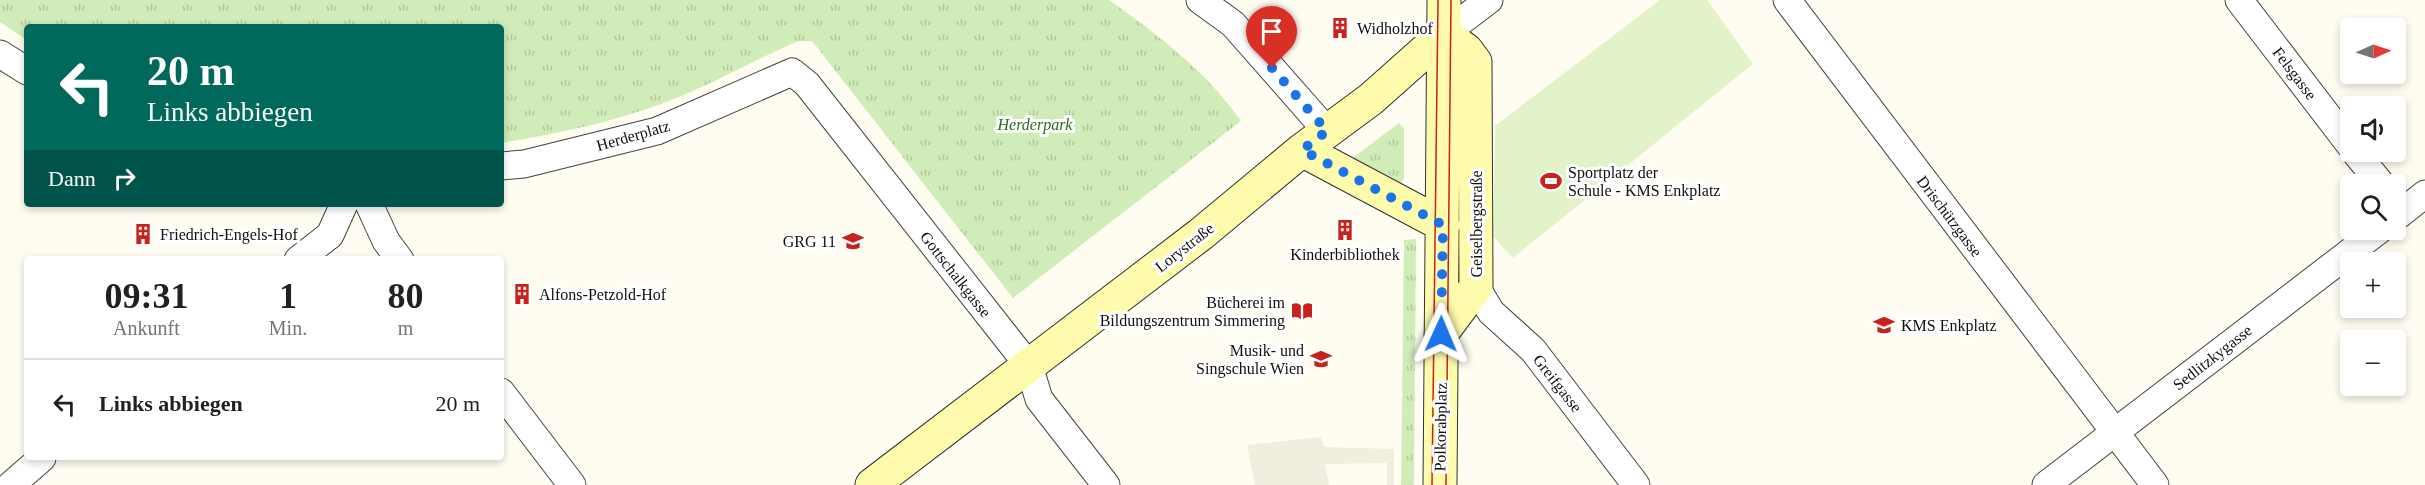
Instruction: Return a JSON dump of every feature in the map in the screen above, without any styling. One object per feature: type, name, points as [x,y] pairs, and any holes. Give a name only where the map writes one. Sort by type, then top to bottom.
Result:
[{"type":"street","points":[[1200,0],[1233,24],[1314,140],[1443,225]]},
{"type":"street","name":"Geiselbergstraße","points":[[1441,334],[1444,0]]},
{"type":"street","name":"Lorystraße","points":[[872,485],[1201,234],[1314,140],[1371,99],[1444,34],[1490,0]]},
{"type":"street","name":"Drischützgasse","points":[[1787,0],[2155,485]]},
{"type":"street","name":"Felsgasse","points":[[2239,0],[2340,132]]},
{"type":"street","name":"Geiselbergstraße","points":[[1441,334],[1476,287],[1474,62],[1466,50],[1444,34]]},
{"type":"street","points":[[0,54],[24,69]]},
{"type":"street","name":"Herderplatz","points":[[504,166],[524,164],[657,131],[792,72]]},
{"type":"street","name":"Gottschalkgasse","points":[[792,72],[807,84],[1029,366],[1039,399],[1106,485]]},
{"type":"street","points":[[2363,162],[2372,174]]},
{"type":"street","points":[[2406,206],[2425,194]]},
{"type":"street","points":[[303,256],[330,235],[343,207]]},
{"type":"street","points":[[370,207],[386,241],[397,256]]},
{"type":"street","name":"Sedlitzkygasse","points":[[2046,485],[2366,240]]},
{"type":"street","name":"Greifgasse","points":[[1476,287],[1491,312],[1533,350],[1636,485]]},
{"type":"street","name":"Polkorabplatz","points":[[1440,485],[1441,334]]},
{"type":"street","points":[[504,396],[572,485]]},
{"type":"street","points":[[11,485],[40,460]]},
{"type":"green space","name":"Herderpark","points":[[0,0],[1109,0],[1163,40],[1197,70],[1228,103],[1241,121],[1013,298],[812,41],[798,41],[696,90],[641,111],[582,127],[504,142],[504,24],[24,24],[24,38],[0,22]]},
{"type":"green space","name":"Sportplatz der Schule - KMS Enkplatz","points":[[1660,0],[1707,0],[1753,64],[1513,258],[1493,236],[1495,126]]},
{"type":"green space","points":[[1399,123],[1404,129],[1404,178],[1399,186],[1350,160]]},
{"type":"green space","points":[[1416,239],[1414,485],[1401,485],[1404,240]]},
{"type":"shaded area","points":[[1321,437],[1324,447],[1394,449],[1394,485],[1387,485],[1387,463],[1325,464],[1329,485],[1255,485],[1247,445]]},
{"type":"tram line","points":[[1432,485],[1438,0]]},
{"type":"tram line","points":[[1446,485],[1451,0]]},
{"type":"place","name":"Widholzhof","points":[[1340,28]]},
{"type":"place","name":"Sportplatz der Schule - KMS Enkplatz","points":[[1551,181]]},
{"type":"place","name":"Kinderbibliothek","points":[[1345,230]]},
{"type":"place","name":"Friedrich-Engels-Hof","points":[[143,234]]},
{"type":"place","name":"GRG 11","points":[[853,241]]},
{"type":"place","name":"Alfons-Petzold-Hof","points":[[522,294]]},
{"type":"place","name":"Bücherei im Bildungszentrum Simmering","points":[[1302,311]]},
{"type":"place","name":"KMS Enkplatz","points":[[1884,325]]},
{"type":"place","name":"Musik- und Singschule Wien","points":[[1321,359]]},
{"type":"route","points":[[1272,68],[1327,131],[1302,150],[1443,225],[1441,334]]}]
